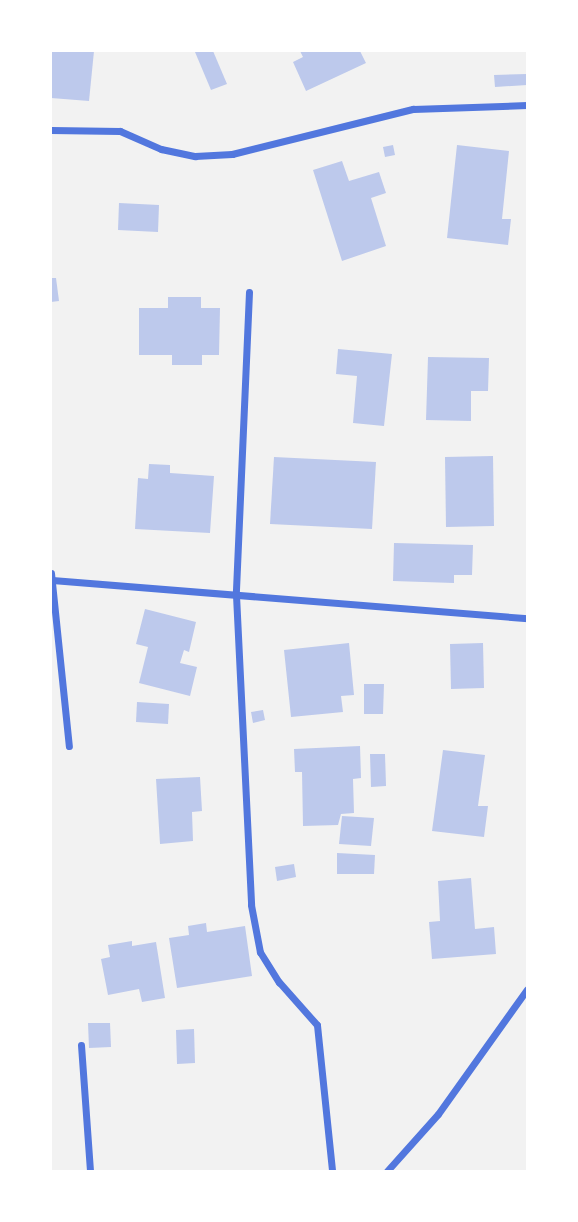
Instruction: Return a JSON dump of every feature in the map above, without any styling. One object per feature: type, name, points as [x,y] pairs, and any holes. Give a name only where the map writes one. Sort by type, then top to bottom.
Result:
[{"type":"street","points":[[51,130],[121,131],[172,151],[232,154],[413,109],[527,105]]},
{"type":"street","points":[[249,292],[236,595],[251,905],[260,952],[279,982],[317,1026],[323,1043],[332,1171]]},
{"type":"street","points":[[51,573],[69,746]]},
{"type":"street","points":[[51,580],[527,618]]},
{"type":"street","points":[[387,1171],[438,1114],[527,989]]},
{"type":"street","points":[[80,1045],[90,1171]]},
{"type":"building","points":[[51,51],[94,51],[89,101],[51,98]]},
{"type":"building","points":[[213,51],[227,84],[211,90],[195,52]]},
{"type":"building","points":[[300,51],[360,51],[366,63],[306,91],[293,62],[303,57]]},
{"type":"building","points":[[527,74],[527,85],[495,87],[494,75]]},
{"type":"building","points":[[393,145],[395,155],[385,157],[383,147]]},
{"type":"building","points":[[457,145],[509,151],[502,219],[511,219],[508,245],[447,238]]},
{"type":"building","points":[[342,161],[349,181],[379,172],[386,193],[371,198],[386,246],[342,261],[313,170]]},
{"type":"building","points":[[119,203],[159,205],[158,232],[118,230]]},
{"type":"building","points":[[51,278],[56,278],[59,301],[51,302]]},
{"type":"building","points":[[168,297],[201,297],[201,308],[220,308],[219,355],[202,355],[202,365],[172,365],[172,355],[139,355],[139,308],[168,308]]},
{"type":"building","points":[[338,349],[392,354],[384,426],[353,423],[357,376],[336,374]]},
{"type":"building","points":[[428,357],[489,358],[488,391],[471,391],[471,421],[426,420]]},
{"type":"building","points":[[493,456],[494,526],[446,527],[445,457]]},
{"type":"building","points":[[274,457],[376,462],[372,529],[270,524]]},
{"type":"building","points":[[149,464],[170,465],[170,473],[214,476],[210,533],[135,529],[138,478],[148,479]]},
{"type":"building","points":[[394,543],[473,545],[472,575],[454,575],[454,583],[393,581]]},
{"type":"building","points":[[145,609],[196,622],[189,652],[184,650],[180,663],[197,667],[190,696],[139,683],[148,647],[136,644]]},
{"type":"building","points":[[349,643],[354,695],[341,696],[343,712],[291,717],[284,650]]},
{"type":"building","points":[[483,643],[484,688],[451,689],[450,644]]},
{"type":"building","points":[[364,684],[384,684],[383,714],[364,714]]},
{"type":"building","points":[[137,702],[169,704],[168,724],[136,722]]},
{"type":"building","points":[[263,710],[265,720],[253,723],[251,712]]},
{"type":"building","points":[[360,746],[361,778],[353,779],[354,813],[341,814],[338,825],[303,826],[302,772],[295,772],[294,749]]},
{"type":"building","points":[[443,750],[485,755],[478,806],[488,806],[484,837],[432,831]]},
{"type":"building","points":[[370,754],[385,754],[386,786],[371,787]]},
{"type":"building","points":[[200,777],[202,811],[192,812],[193,841],[160,844],[156,779]]},
{"type":"building","points":[[342,816],[374,818],[371,846],[339,844]]},
{"type":"building","points":[[337,853],[375,855],[374,874],[337,874]]},
{"type":"building","points":[[294,864],[296,877],[277,881],[275,867]]},
{"type":"building","points":[[471,878],[475,929],[494,927],[496,954],[432,959],[429,922],[440,921],[438,881]]},
{"type":"building","points":[[206,923],[207,932],[245,926],[252,976],[177,988],[169,938],[189,935],[188,926]]},
{"type":"building","points":[[132,941],[132,946],[156,942],[165,998],[142,1002],[139,989],[108,995],[101,959],[110,957],[108,945]]},
{"type":"building","points":[[88,1023],[110,1023],[111,1047],[89,1048]]},
{"type":"building","points":[[194,1029],[195,1063],[177,1064],[176,1030]]}]
